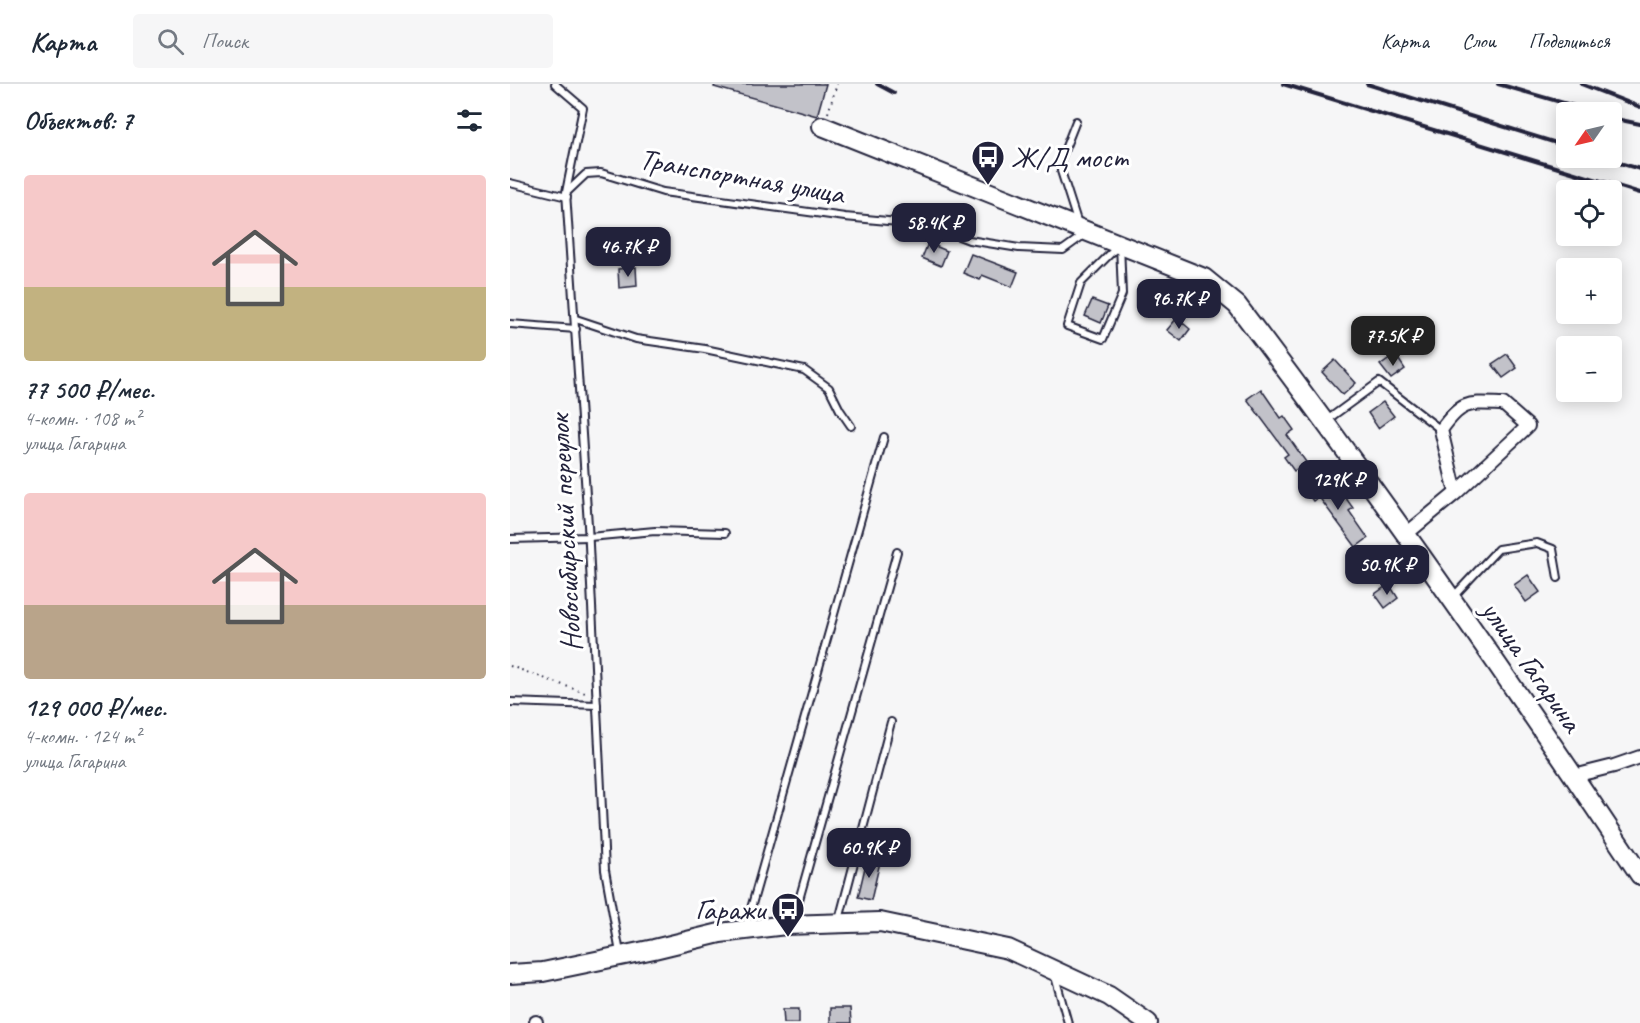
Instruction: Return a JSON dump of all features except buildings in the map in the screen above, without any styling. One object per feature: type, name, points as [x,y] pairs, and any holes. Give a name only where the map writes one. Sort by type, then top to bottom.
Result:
[{"type":"street","name":"улица Гагарина","points":[[824,123],[1204,278],[1237,305],[1451,600],[1640,875]]},
{"type":"street","points":[[1405,535],[1456,493],[1528,426],[1503,404],[1469,403],[1452,415],[1441,430],[1456,493]]},
{"type":"street","points":[[1574,776],[1640,757]]},
{"type":"street","points":[[510,975],[543,972],[720,933],[792,924],[880,922],[1008,949],[1109,996],[1148,1023]]},
{"type":"lane","name":"Новосибирский переулок","points":[[555,84],[583,108],[567,195],[589,537],[605,870],[621,956]]},
{"type":"lane","points":[[1076,121],[1060,159],[1061,171],[1084,229]]},
{"type":"lane","name":"Транспортная улица","points":[[567,195],[585,174],[601,173],[663,192],[845,218],[930,225],[969,240],[1018,248],[1063,250],[1084,229]]},
{"type":"lane","points":[[510,183],[567,195]]},
{"type":"lane","points":[[1120,244],[1122,294],[1103,339],[1067,326],[1081,283],[1120,244]]},
{"type":"lane","points":[[576,319],[636,339],[705,349],[804,370],[829,388],[840,410],[852,426]]},
{"type":"lane","points":[[510,324],[576,329]]},
{"type":"lane","points":[[1324,422],[1379,382],[1441,430]]},
{"type":"lane","points":[[745,930],[884,436]]},
{"type":"lane","points":[[510,539],[589,537],[655,531],[725,533]]},
{"type":"lane","points":[[1451,600],[1498,549],[1537,543],[1552,549],[1558,578]]},
{"type":"lane","points":[[792,924],[897,552]]},
{"type":"lane","points":[[510,702],[596,701]]},
{"type":"lane","points":[[838,923],[891,722]]},
{"type":"lane","points":[[1053,970],[1068,1023]]},
{"type":"path","points":[[824,123],[837,84]]},
{"type":"path","points":[[510,666],[596,701]]},
{"type":"railway","points":[[877,84],[894,93]]},
{"type":"railway","points":[[1283,84],[1640,193]]},
{"type":"railway","points":[[1367,84],[1556,143]]},
{"type":"railway","points":[[1498,84],[1560,102]]},
{"type":"railway","points":[[1581,84],[1640,107]]},
{"type":"railway","points":[[1622,120],[1640,124]]},
{"type":"railway","points":[[1622,164],[1640,169]]},
{"type":"place","name":"Ж/Д мост","points":[[988,186]]},
{"type":"place","name":"Гаражи","points":[[788,938]]}]
